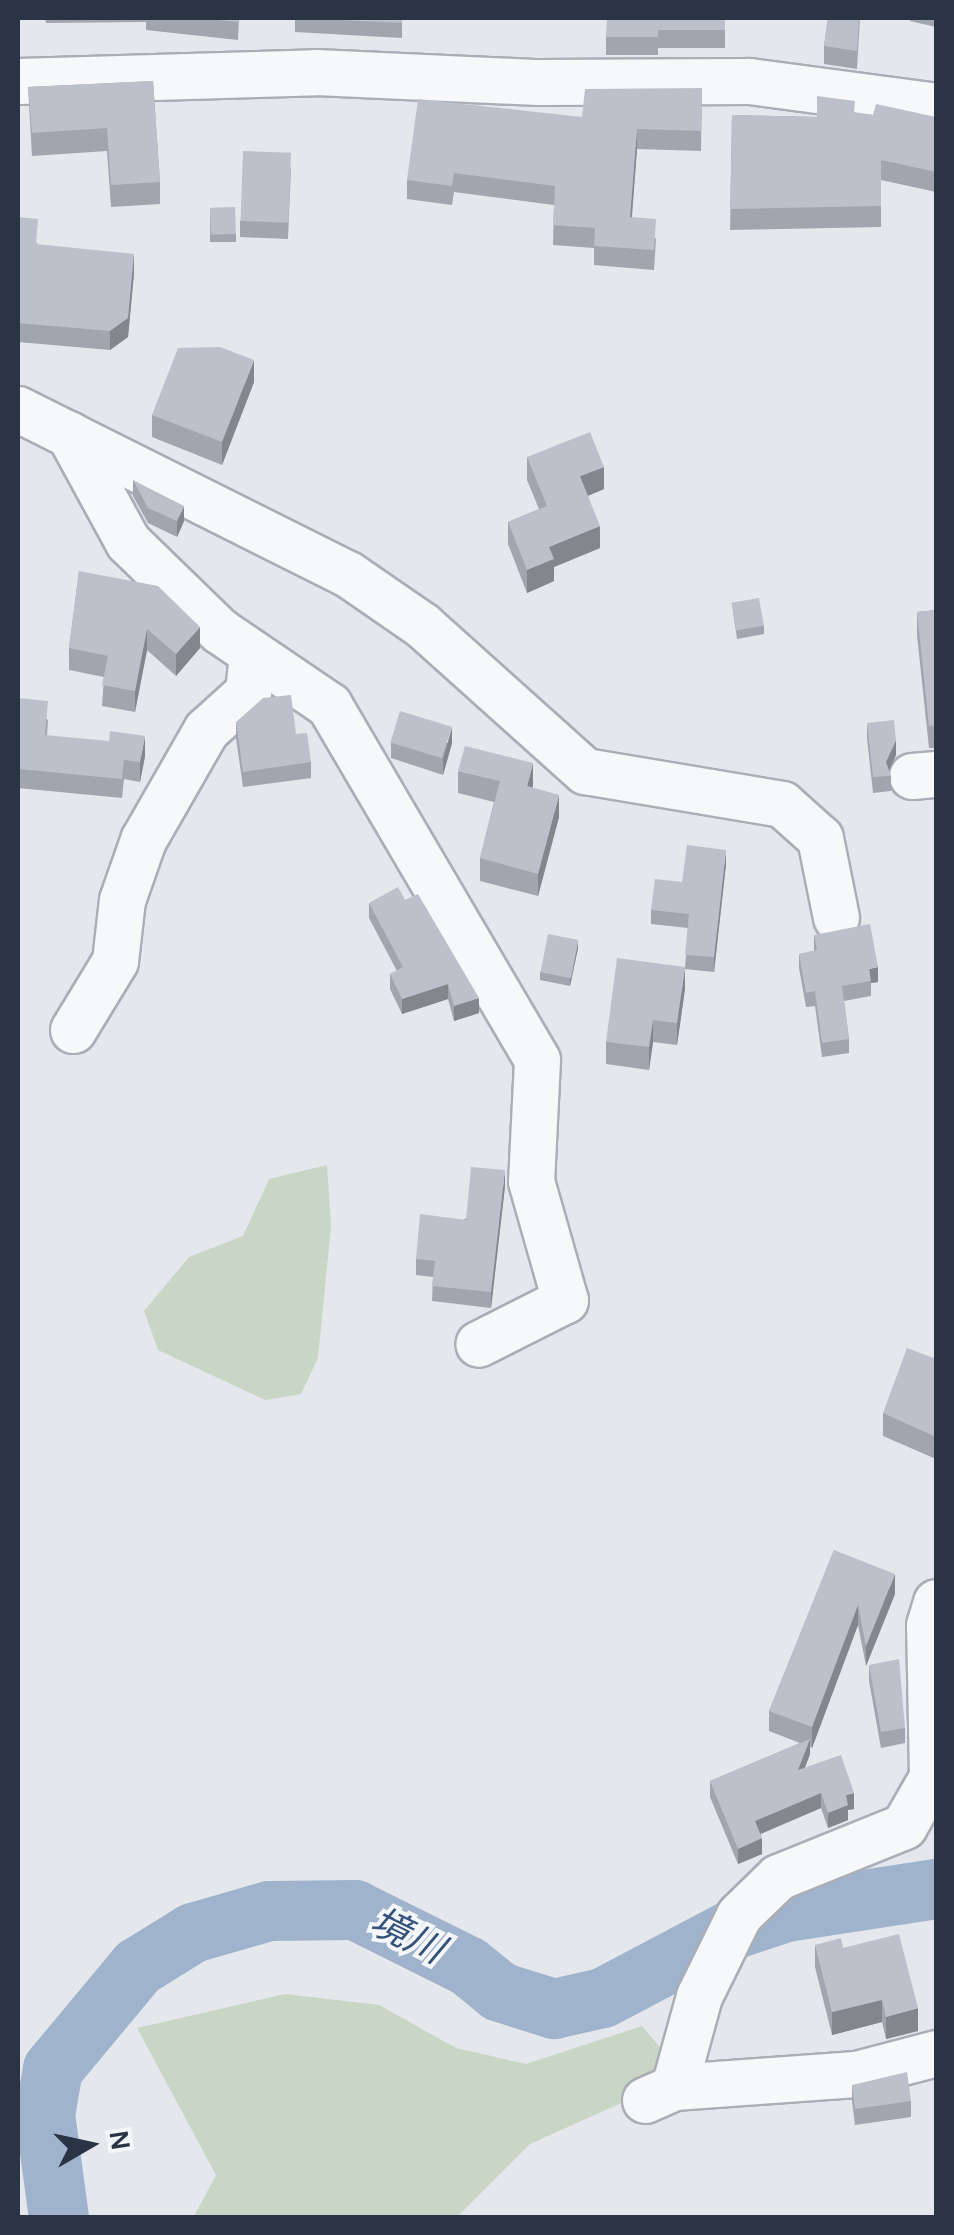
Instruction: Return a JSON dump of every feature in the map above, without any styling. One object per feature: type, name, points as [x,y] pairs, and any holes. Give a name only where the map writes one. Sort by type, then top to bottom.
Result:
[{"type":"street","points":[[18,81],[316,72],[539,82],[749,81],[936,106]]},
{"type":"street","points":[[18,409],[348,574],[422,625],[585,771],[782,804],[820,838],[836,917]]},
{"type":"street","points":[[69,434],[128,542],[220,632],[329,705],[537,1060],[532,1181],[565,1300],[478,1344]]},
{"type":"street","points":[[73,1030],[115,962],[122,900],[143,840],[206,730],[248,692],[252,653]]},
{"type":"street","points":[[936,1602],[929,1626],[932,1778],[904,1826],[778,1877],[730,1934],[660,2094],[856,2074],[936,2053]]},
{"type":"green space","points":[[327,1165],[331,1226],[318,1358],[301,1394],[265,1400],[158,1350],[144,1311],[189,1257],[243,1236],[269,1179]]},
{"type":"green space","points":[[285,1994],[379,2005],[456,2048],[526,2064],[642,2026],[664,2052],[657,2087],[530,2144],[457,2217],[193,2218],[216,2175],[137,2028]]},
{"type":"building","points":[[199,18],[238,18],[238,22]]},
{"type":"building","points":[[295,18],[402,18],[402,23]]},
{"type":"building","points":[[607,18],[725,18],[725,30],[658,30],[658,37],[606,37]]},
{"type":"building","points":[[828,18],[859,18],[857,51],[824,46]]},
{"type":"building","points":[[153,81],[160,182],[111,185],[107,128],[32,133],[28,87]]},
{"type":"building","points":[[702,88],[701,131],[637,129],[630,217],[656,219],[654,250],[594,246],[595,228],[553,225],[555,186],[454,173],[452,186],[407,180],[418,99],[582,117],[585,89]]},
{"type":"building","points":[[817,96],[855,101],[854,112],[873,115],[876,104],[936,117],[936,172],[881,160],[881,206],[730,209],[732,115],[817,117]]},
{"type":"building","points":[[243,151],[291,153],[289,223],[241,221]]},
{"type":"building","points":[[235,207],[236,234],[211,235],[210,208]]},
{"type":"building","points":[[18,217],[38,219],[36,244],[134,254],[128,318],[110,331],[18,323]]},
{"type":"building","points":[[220,347],[254,360],[222,442],[152,415],[178,348]]},
{"type":"building","points":[[590,432],[604,467],[580,476],[600,526],[549,547],[554,559],[527,570],[508,522],[547,506],[527,457]]},
{"type":"building","points":[[133,480],[184,506],[177,521],[148,508]]},
{"type":"building","points":[[79,571],[158,586],[200,627],[176,654],[147,629],[135,691],[102,685],[108,656],[69,648]]},
{"type":"building","points":[[759,598],[764,626],[736,630],[731,603]]},
{"type":"building","points":[[936,610],[936,725],[929,726],[917,612]]},
{"type":"building","points":[[291,695],[296,734],[307,733],[311,762],[243,772],[236,722],[263,698]]},
{"type":"building","points":[[18,698],[48,701],[45,735],[109,741],[110,731],[145,736],[140,762],[124,760],[122,779],[18,769]]},
{"type":"building","points":[[400,711],[452,727],[442,758],[390,743]]},
{"type":"building","points":[[894,720],[896,740],[886,762],[891,776],[873,777],[867,723]]},
{"type":"building","points":[[465,746],[533,763],[527,786],[559,795],[538,874],[480,858],[500,781],[458,771]]},
{"type":"building","points":[[687,845],[726,850],[714,957],[685,955],[689,914],[651,910],[655,879],[682,882]]},
{"type":"building","points":[[398,887],[405,900],[418,894],[479,998],[454,1006],[448,984],[402,999],[390,974],[403,967],[369,903]]},
{"type":"building","points":[[870,924],[878,967],[869,969],[871,981],[842,986],[849,1039],[822,1043],[815,991],[806,993],[799,954],[817,950],[814,935]]},
{"type":"building","points":[[548,934],[578,940],[571,978],[541,972]]},
{"type":"building","points":[[617,958],[685,967],[677,1023],[653,1020],[649,1047],[606,1042]]},
{"type":"building","points":[[471,1167],[505,1170],[491,1292],[432,1286],[435,1261],[416,1259],[420,1214],[466,1220]]},
{"type":"building","points":[[907,1348],[936,1359],[936,1437],[883,1413]]},
{"type":"building","points":[[834,1550],[895,1574],[866,1646],[858,1605],[812,1727],[769,1711]]},
{"type":"building","points":[[899,1659],[905,1728],[881,1732],[869,1665]]},
{"type":"building","points":[[810,1739],[798,1770],[841,1755],[854,1793],[846,1795],[848,1805],[828,1813],[821,1793],[755,1821],[762,1838],[738,1849],[710,1781]]},
{"type":"building","points":[[899,1934],[918,2008],[886,2017],[882,2000],[832,2012],[815,1945],[841,1938],[843,1948]]},
{"type":"building","points":[[907,2072],[911,2101],[855,2109],[852,2085]]},
{"type":"waterway","name":"境川","points":[[59,2218],[45,2115],[53,2069],[138,1967],[193,1933],[269,1911],[355,1910],[468,1966],[500,1992],[554,2009],[603,1998],[732,1930],[786,1912],[936,1889]]}]
